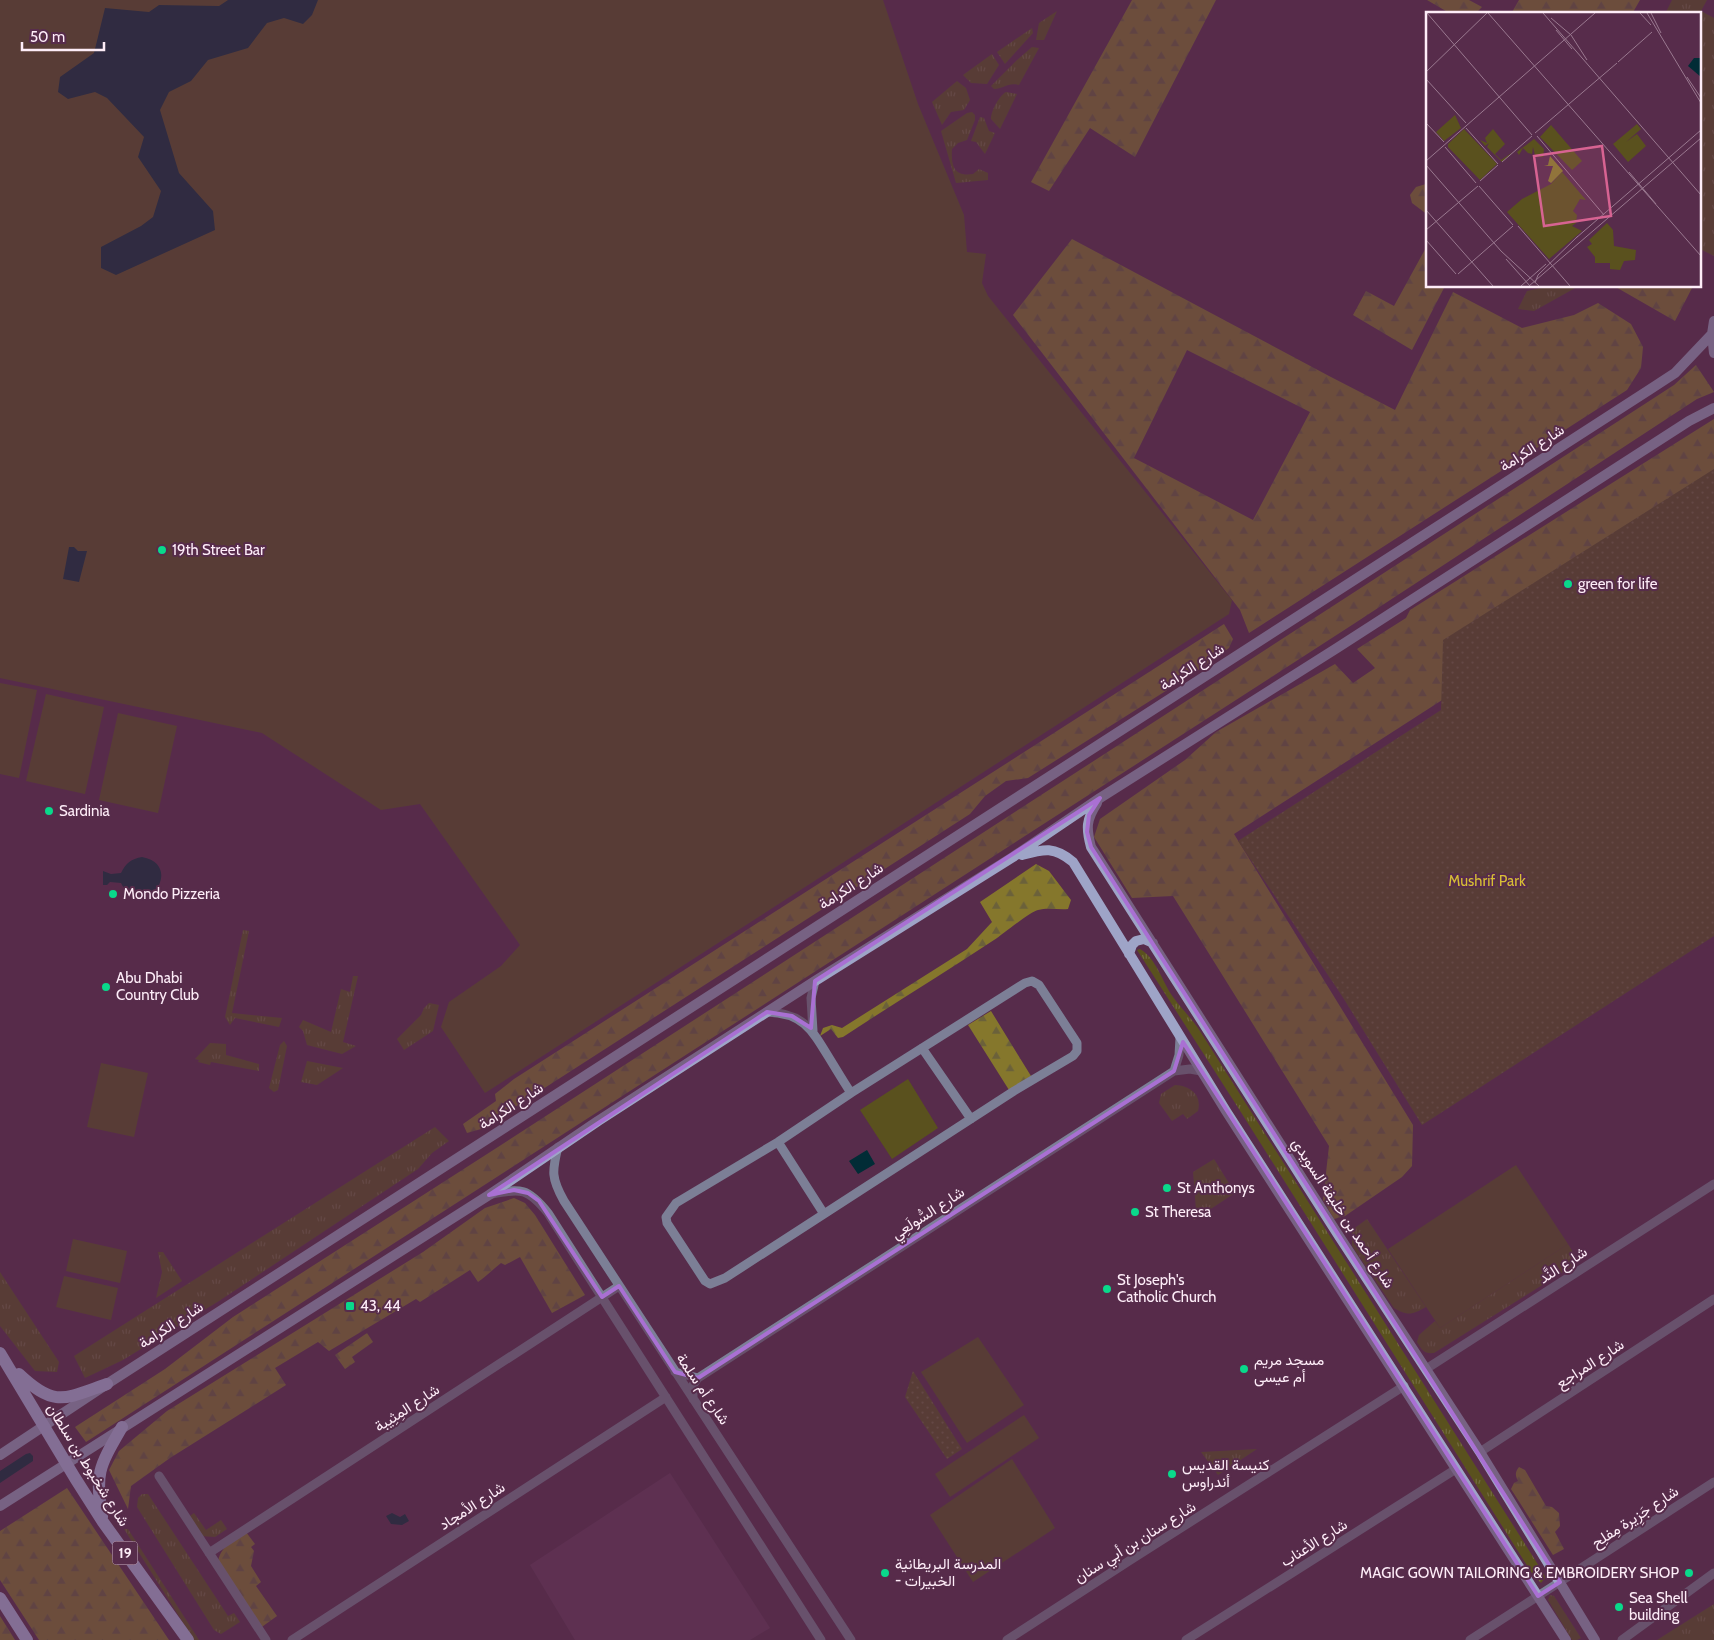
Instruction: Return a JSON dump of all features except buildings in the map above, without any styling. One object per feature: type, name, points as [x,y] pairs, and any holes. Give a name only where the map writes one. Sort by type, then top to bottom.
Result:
[{"type":"main road","points":[[1714,321],[1712,334],[1714,353]]},
{"type":"main road","name":"شارع الكرامة","points":[[0,1455],[107,1384],[1675,373],[1712,334]]},
{"type":"main road","points":[[0,1506],[489,1194],[558,1147],[815,981],[1014,857],[1100,798],[1345,643],[1689,421],[1714,408]]},
{"type":"main road","name":"شارع أحمد بن خليفة السويدي","points":[[1100,798],[1089,815],[1087,832],[1092,847],[1337,1233],[1480,1452],[1595,1640]]},
{"type":"main road","points":[[1014,857],[1040,850],[1051,850],[1062,853],[1073,862],[1180,1038],[1566,1640]]},
{"type":"main road","points":[[1129,954],[1136,940],[1144,939],[1153,942]]},
{"type":"main road","points":[[3,1358],[37,1391],[52,1397],[67,1397],[107,1384]]},
{"type":"main road","name":"شارع شخبوط بن سلطان","points":[[3,1358],[103,1522],[188,1640]]},
{"type":"main road","points":[[103,1522],[98,1487],[100,1469],[103,1459],[122,1427]]},
{"type":"main road","points":[[0,1598],[27,1640]]},
{"type":"street","points":[[813,1031],[811,998],[815,981]]},
{"type":"street","points":[[1032,981],[1038,985],[1077,1043],[1077,1050],[1073,1056],[971,1119],[725,1278],[710,1284],[705,1281],[668,1223],[666,1217],[676,1203],[778,1142],[851,1093],[1025,983],[1032,981]]},
{"type":"street","points":[[767,1012],[781,1012],[792,1016],[813,1031],[851,1093]]},
{"type":"street","points":[[1180,1038],[1179,1055],[1174,1071],[1185,1069],[1201,1071]]},
{"type":"street","points":[[922,1048],[971,1119]]},
{"type":"street","name":"شارع السُّولَعِي","points":[[698,1378],[1174,1071]]},
{"type":"street","points":[[778,1142],[824,1214]]},
{"type":"street","name":"شارع أم سلمة","points":[[558,1147],[553,1179],[557,1190],[851,1640]]},
{"type":"street","name":"شارع النَّد","points":[[1426,1369],[1714,1184]]},
{"type":"street","points":[[489,1194],[514,1190],[528,1193],[539,1202],[602,1297],[821,1640]]},
{"type":"street","name":"شارع المِثِيبة","points":[[209,1553],[619,1286]]},
{"type":"street","name":"شارع المراجع","points":[[1480,1452],[1714,1299]]},
{"type":"street","points":[[675,1372],[698,1378],[693,1385],[693,1399]]},
{"type":"street","name":"شارع سنان بن أبي سنان","points":[[1007,1640],[1132,1558],[1145,1552],[1404,1386]]},
{"type":"street","name":"شارع الأمجاد","points":[[292,1640],[666,1397]]},
{"type":"street","name":"شارع الأعناب","points":[[1186,1640],[1456,1468]]},
{"type":"street","points":[[159,1476],[266,1640]]},
{"type":"street","name":"شارع جَزِيرة مِفلِح","points":[[1470,1640],[1714,1482]]},
{"type":"street","points":[[1622,1640],[1714,1573]]},
{"type":"highlighted area","points":[[1100,798],[1089,815],[1087,832],[1091,847],[1560,1582],[1538,1596],[1183,1042],[1174,1071],[698,1378],[675,1372],[619,1286],[602,1297],[539,1201],[528,1193],[514,1190],[489,1195],[767,1012],[792,1016],[811,1028],[815,981]]},
{"type":"shaded area","points":[[670,1473],[770,1628],[750,1640],[575,1640],[530,1565]]},
{"type":"green space","points":[[0,0],[883,0],[918,104],[964,215],[967,252],[986,254],[982,283],[988,296],[1232,600],[1229,614],[485,1093],[441,1027],[449,1002],[501,966],[520,945],[420,804],[381,810],[262,733],[0,678]]},
{"type":"green space","points":[[1132,0],[1216,0],[1135,157],[1090,128],[1049,191],[1031,182]]},
{"type":"green space","points":[[1427,0],[1469,0],[1482,7],[1477,12],[1448,12]]},
{"type":"green space","points":[[1519,0],[1640,0],[1633,12],[1512,12]]},
{"type":"green space","points":[[1672,0],[1707,0],[1701,11],[1714,18],[1714,256],[1702,250],[1702,12],[1666,12]]},
{"type":"green space","points":[[1057,11],[1044,40],[1036,40],[1039,23]]},
{"type":"green space","points":[[1032,28],[1033,33],[1005,64],[997,52]]},
{"type":"green space","points":[[1032,47],[1039,48],[1019,85],[1012,84],[994,89],[991,86]]},
{"type":"green space","points":[[992,54],[999,65],[987,84],[971,83],[963,75]]},
{"type":"green space","points":[[957,81],[966,88],[970,100],[964,110],[951,112],[942,125],[932,102]]},
{"type":"green space","points":[[1006,92],[1017,94],[1000,129],[991,119],[991,116],[998,100]]},
{"type":"green space","points":[[972,112],[975,115],[975,120],[967,140],[958,143],[952,149],[953,165],[962,174],[973,174],[979,169],[988,173],[988,180],[956,183],[941,131],[967,113]]},
{"type":"green space","points":[[980,117],[984,118],[989,131],[995,133],[985,154],[976,142],[971,141]]},
{"type":"green space","points":[[1426,184],[1426,214],[1412,203],[1410,195],[1416,187]]},
{"type":"green space","points":[[1072,239],[1395,410],[1453,292],[1522,328],[1574,315],[1598,303],[1631,324],[1643,347],[1641,368],[1627,390],[1249,633],[1240,610],[1013,315]],"holes":[[[1187,350],[1310,412],[1253,520],[1134,458]]]},
{"type":"green space","points":[[1426,248],[1426,288],[1444,288],[1412,350],[1353,315],[1366,291],[1394,306]]},
{"type":"green space","points":[[1541,288],[1575,288],[1534,311],[1518,309],[1527,291]]},
{"type":"green space","points":[[1617,288],[1692,288],[1675,321]]},
{"type":"green space","points":[[1696,365],[1714,392],[1697,399],[1352,625],[86,1442],[75,1427],[165,1369],[233,1317],[1674,385]]},
{"type":"green space","points":[[1714,419],[1714,525],[1234,834],[1413,1125],[1412,1166],[1402,1177],[1345,1216],[1334,1219],[1323,1200],[1329,1146],[1173,896],[1132,898],[1094,837],[1100,819],[1185,760],[1216,732],[1335,664],[1353,683],[1375,668],[1357,649],[1406,618],[1410,610]]},
{"type":"green space","name":"Mushrif Park","points":[[1714,469],[1714,936],[1422,1125],[1342,996],[1238,841],[1441,710],[1443,640]]},
{"type":"green space","points":[[1224,624],[1233,639],[1229,648],[1191,675],[1028,778],[1006,781],[985,796],[970,814],[481,1129],[467,1133],[463,1124],[496,1101],[495,1094],[514,1079]]},
{"type":"green space","points":[[0,683],[37,690],[19,778],[0,774]]},
{"type":"green space","points":[[46,694],[104,707],[85,794],[26,781]]},
{"type":"green space","points":[[118,713],[177,726],[158,813],[99,800]]},
{"type":"green space","points":[[1036,864],[1049,871],[1071,900],[1068,909],[1034,911],[994,940],[843,1037],[838,1038],[831,1029],[820,1036],[823,1028],[832,1025],[842,1028],[967,949],[992,922],[980,902]]},
{"type":"green space","points":[[243,930],[249,931],[232,1013],[282,1018],[279,1027],[235,1018],[230,1025],[225,1017]]},
{"type":"green space","points":[[1140,949],[1151,959],[1173,997],[1198,1028],[1544,1574],[1545,1578],[1541,1583],[1533,1575],[1137,950]]},
{"type":"green space","points":[[353,976],[358,976],[343,1042],[356,1046],[342,1054],[307,1045],[303,1031],[299,1027],[303,1020],[331,1032],[341,989],[350,992]]},
{"type":"green space","points":[[429,1003],[439,1005],[433,1031],[404,1050],[397,1039],[421,1015]]},
{"type":"green space","points":[[991,1011],[1031,1076],[1009,1090],[968,1025]]},
{"type":"green space","points":[[284,1041],[287,1046],[278,1090],[274,1092],[269,1088],[280,1045]]},
{"type":"green space","points":[[210,1043],[226,1044],[226,1055],[259,1064],[259,1071],[211,1062],[210,1065],[198,1062],[199,1060],[195,1059]]},
{"type":"green space","points":[[307,1061],[343,1068],[317,1085],[301,1082]]},
{"type":"green space","points":[[101,1063],[148,1073],[134,1137],[87,1127]]},
{"type":"green space","points":[[908,1079],[938,1128],[892,1159],[860,1110]]},
{"type":"green space","points":[[1175,1085],[1186,1087],[1194,1092],[1199,1105],[1198,1111],[1187,1119],[1183,1114],[1172,1121],[1159,1103],[1161,1094]]},
{"type":"green space","points":[[435,1127],[449,1141],[432,1153],[418,1169],[219,1301],[123,1360],[85,1378],[74,1356]]},
{"type":"green space","points":[[1214,1159],[1235,1193],[1194,1220],[1190,1214],[1196,1210],[1193,1172]]},
{"type":"green space","points":[[1516,1165],[1568,1244],[1440,1328],[1388,1249]]},
{"type":"green space","points":[[514,1198],[525,1203],[535,1215],[585,1295],[552,1313],[520,1257],[505,1265],[501,1263],[478,1282],[470,1270],[420,1302],[416,1299],[329,1351],[318,1342],[275,1368],[286,1385],[170,1458],[131,1486],[128,1509],[109,1470],[119,1451],[167,1411],[423,1252],[485,1208]]},
{"type":"green space","points":[[1367,1219],[1426,1307],[1410,1314],[1394,1308],[1352,1246],[1352,1230]]},
{"type":"green space","points":[[73,1239],[127,1251],[120,1283],[66,1271]]},
{"type":"green space","points":[[1568,1244],[1579,1262],[1434,1353],[1426,1352],[1420,1347],[1417,1342],[1419,1335],[1435,1321],[1440,1328]]},
{"type":"green space","points":[[158,1252],[163,1252],[182,1281],[156,1298],[162,1272]]},
{"type":"green space","points":[[0,1272],[59,1362],[57,1372],[35,1371],[0,1326]]},
{"type":"green space","points":[[64,1276],[118,1288],[111,1320],[56,1307]]},
{"type":"green space","points":[[367,1333],[373,1342],[352,1357],[355,1362],[345,1369],[335,1355]]},
{"type":"green space","points":[[978,1337],[1024,1405],[967,1443],[921,1372]]},
{"type":"green space","points":[[913,1371],[962,1449],[947,1459],[905,1397]]},
{"type":"green space","points":[[1024,1415],[1039,1438],[950,1497],[935,1474]]},
{"type":"green space","points":[[1257,1449],[1218,1475],[1201,1452]]},
{"type":"green space","points":[[1012,1459],[1055,1528],[973,1582],[930,1515]]},
{"type":"green space","points":[[1519,1467],[1525,1470],[1546,1506],[1552,1507],[1559,1513],[1560,1526],[1555,1532],[1564,1549],[1553,1555],[1511,1489],[1514,1483],[1518,1481],[1516,1474]]},
{"type":"green space","points":[[67,1488],[169,1640],[39,1640],[0,1580],[0,1531]]},
{"type":"green space","points":[[142,1494],[148,1494],[228,1616],[234,1613],[240,1622],[221,1634],[214,1630],[137,1507],[138,1498]]},
{"type":"green space","points":[[194,1513],[206,1530],[221,1520],[227,1529],[215,1537],[200,1536],[187,1518]]},
{"type":"green space","points":[[124,1529],[128,1529],[199,1640],[194,1640]]},
{"type":"green space","points":[[246,1532],[255,1544],[251,1547],[254,1551],[251,1566],[261,1582],[256,1586],[277,1616],[259,1629],[218,1565],[223,1549]]},
{"type":"green space","points":[[1550,1595],[1554,1596],[1581,1638],[1572,1640],[1548,1600]]},
{"type":"green space","points":[[1714,1604],[1714,1640],[1657,1640]]},
{"type":"green space","points":[[0,1616],[15,1640],[0,1640]]},
{"type":"water","points":[[228,0],[318,0],[312,15],[303,24],[284,18],[267,23],[248,48],[208,60],[191,81],[169,92],[160,110],[179,173],[213,211],[215,230],[116,275],[101,268],[101,247],[141,226],[153,217],[161,191],[138,157],[144,137],[107,98],[95,92],[68,99],[58,92],[60,77],[94,53],[105,8],[149,12],[159,5],[219,6]]},
{"type":"water","points":[[69,547],[74,547],[78,551],[87,551],[79,582],[63,579]]},
{"type":"water","points":[[142,857],[155,862],[161,871],[161,880],[149,896],[139,899],[130,895],[121,883],[110,882],[107,885],[103,885],[103,871],[111,874],[121,873],[129,862]]},
{"type":"water","points":[[867,1150],[875,1164],[858,1174],[849,1161]]},
{"type":"water","points":[[30,1453],[33,1456],[33,1461],[0,1483],[0,1471]]},
{"type":"water","points":[[392,1513],[400,1517],[405,1514],[409,1521],[402,1525],[391,1524],[386,1516]]},
{"type":"place","name":"19th Street Bar","points":[[162,550]]},
{"type":"place","name":"green for life","points":[[1568,584]]},
{"type":"place","name":"Sardinia","points":[[49,811]]},
{"type":"place","name":"Mondo Pizzeria","points":[[113,894]]},
{"type":"place","name":"Abu Dhabi Country Club","points":[[106,987]]},
{"type":"place","name":"St Anthonys","points":[[1167,1188]]},
{"type":"place","name":"St Theresa","points":[[1135,1212]]},
{"type":"place","name":"St Joseph's Catholic Church","points":[[1107,1289]]},
{"type":"place","name":"43, 44","points":[[350,1306]]},
{"type":"place","name":"مسجد مريم أم عيسى","points":[[1244,1369]]},
{"type":"place","name":"كنيسة القديس أندراوس","points":[[1172,1474]]},
{"type":"place","name":"المدرسة البريطانية - الخبيرات","points":[[885,1573]]},
{"type":"place","name":"MAGIC GOWN TAILORING & EMBROIDERY SHOP","points":[[1689,1573]]},
{"type":"place","name":"Sea Shell building","points":[[1619,1607]]}]
